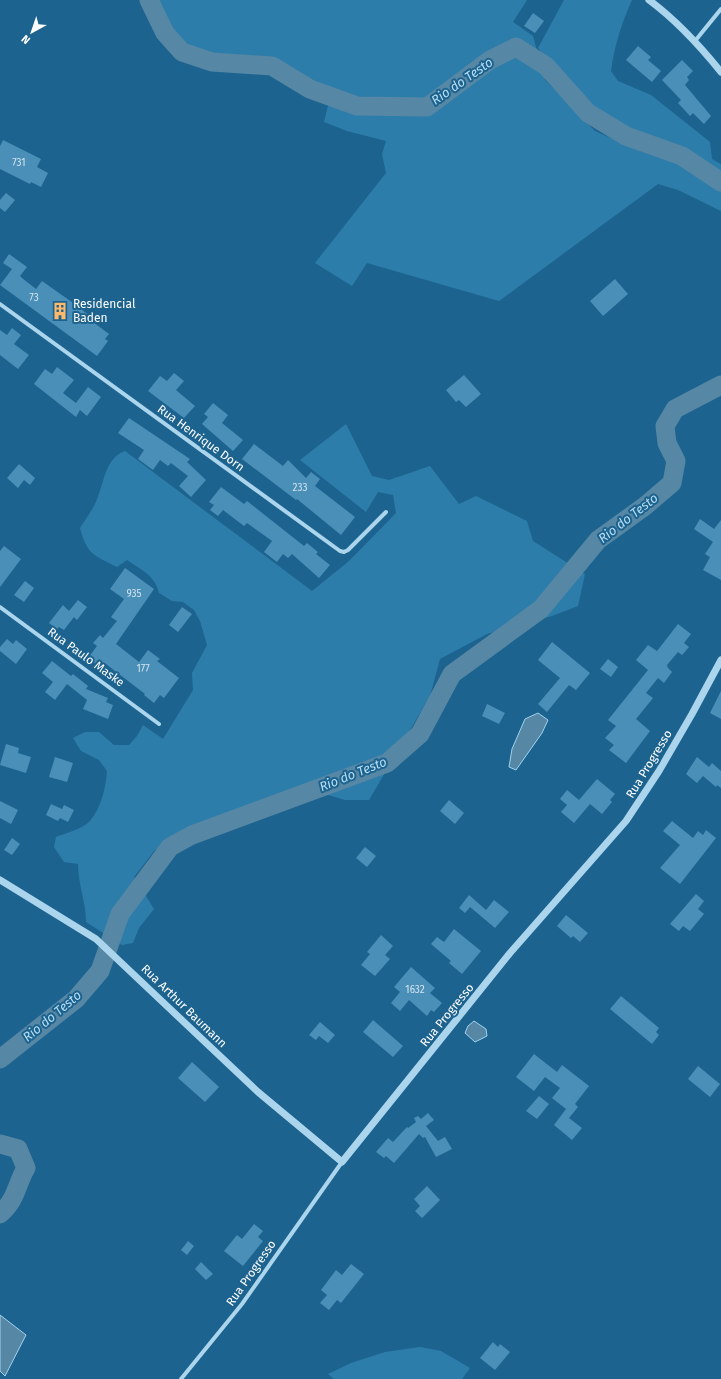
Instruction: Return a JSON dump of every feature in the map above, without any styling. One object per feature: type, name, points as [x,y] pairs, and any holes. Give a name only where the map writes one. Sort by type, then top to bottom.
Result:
[{"type":"street","points":[[649,0],[662,9],[694,41],[721,72]]},
{"type":"street","points":[[694,41],[721,8]]},
{"type":"street","name":"Rua Henrique Dorn","points":[[0,304],[340,551],[344,552],[348,550],[386,512]]},
{"type":"street","name":"Rua Paulo Maske","points":[[0,607],[159,724]]},
{"type":"street","name":"Rua Progresso","points":[[181,1379],[235,1314],[342,1162],[510,953],[626,821],[659,771],[721,660]]},
{"type":"street","name":"Rua Arthur Baumann","points":[[0,880],[96,939],[258,1092],[342,1162]]},
{"type":"shaded area","points":[[156,0],[527,0],[513,22],[533,36],[545,80],[595,131],[613,139],[538,48],[564,0],[632,0],[619,35],[611,71],[618,81],[651,95],[710,142],[712,159],[721,164],[721,211],[678,190],[658,184],[499,301],[367,263],[352,286],[315,263],[386,173],[382,154],[386,141],[347,131],[324,122],[332,89],[273,60],[215,55],[185,44],[164,19]]},
{"type":"shaded area","points":[[346,424],[372,476],[389,480],[430,466],[459,504],[476,496],[527,521],[533,541],[585,574],[578,606],[552,616],[487,634],[440,659],[430,696],[369,800],[345,800],[301,787],[230,814],[187,828],[154,851],[134,877],[154,909],[139,928],[133,943],[122,945],[86,922],[78,864],[64,862],[54,847],[56,837],[79,829],[90,821],[100,804],[105,784],[107,771],[99,760],[81,751],[73,738],[85,732],[99,732],[114,745],[129,745],[137,736],[143,725],[163,739],[193,690],[192,673],[207,645],[200,621],[194,610],[183,602],[172,601],[159,593],[151,577],[127,560],[117,567],[97,557],[92,553],[86,544],[80,528],[95,504],[109,466],[118,455],[125,451],[312,591],[349,561],[396,513],[393,495],[378,492],[366,512],[300,460]]},
{"type":"shaded area","points":[[538,713],[548,720],[542,733],[516,770],[509,767],[512,749],[525,719]]},
{"type":"shaded area","points":[[474,1021],[486,1029],[487,1036],[475,1042],[465,1033],[468,1026]]},
{"type":"shaded area","points":[[0,1315],[26,1335],[5,1376],[0,1371]]},
{"type":"shaded area","points":[[420,1347],[441,1351],[470,1368],[462,1379],[334,1379],[328,1374],[351,1363],[385,1352]]},
{"type":"building","points":[[533,13],[544,21],[535,33],[524,26]]},
{"type":"building","points":[[638,46],[651,57],[648,60],[661,71],[652,82],[626,60]]},
{"type":"building","points":[[682,60],[693,71],[687,77],[689,80],[685,85],[711,116],[704,124],[693,113],[690,116],[678,103],[681,100],[662,80]]},
{"type":"building","points":[[3,140],[41,159],[37,167],[48,173],[41,187],[31,182],[30,184],[0,169],[0,146]]},
{"type":"building","points":[[6,193],[15,200],[5,212],[0,208],[0,200]]},
{"type":"building","points":[[9,254],[27,267],[20,276],[22,278],[36,289],[42,281],[95,320],[93,322],[109,334],[105,339],[108,341],[97,356],[0,285],[12,269],[3,263]]},
{"type":"building","points":[[615,279],[628,294],[603,316],[590,301]]},
{"type":"building","points":[[12,328],[21,335],[14,344],[29,355],[18,369],[0,355],[0,330],[7,335]]},
{"type":"building","points":[[57,367],[74,380],[63,393],[76,403],[88,387],[101,397],[87,416],[80,410],[76,417],[34,384],[45,369],[52,374]]},
{"type":"building","points":[[174,373],[184,381],[176,390],[195,406],[184,418],[148,391],[160,376],[167,381]]},
{"type":"building","points":[[464,375],[481,394],[466,407],[459,400],[456,402],[446,390]]},
{"type":"building","points":[[213,403],[228,415],[222,423],[243,440],[233,451],[202,424],[208,417],[204,414]]},
{"type":"building","points":[[129,418],[190,459],[187,462],[206,480],[191,497],[179,486],[188,476],[171,463],[168,466],[160,460],[153,470],[138,459],[144,450],[118,433]]},
{"type":"building","points":[[254,444],[283,466],[288,460],[306,478],[311,472],[320,479],[315,486],[355,517],[341,535],[297,499],[296,500],[242,459]]},
{"type":"building","points":[[19,464],[35,478],[30,485],[24,480],[18,488],[7,478]]},
{"type":"building","points":[[221,487],[244,504],[247,501],[304,546],[307,543],[318,552],[316,554],[330,565],[319,578],[292,554],[288,558],[283,554],[277,562],[264,552],[272,541],[247,523],[244,526],[223,510],[218,516],[210,510],[214,505],[209,502]]},
{"type":"building","points":[[700,519],[714,529],[721,520],[721,580],[703,570],[710,557],[705,554],[713,542],[694,529]]},
{"type":"building","points":[[4,546],[21,559],[0,587],[0,551]]},
{"type":"building","points":[[125,568],[154,589],[116,644],[139,662],[148,650],[160,659],[157,661],[179,678],[164,698],[160,695],[154,703],[144,695],[145,694],[106,664],[102,669],[88,658],[97,646],[93,643],[100,635],[103,638],[117,621],[111,617],[124,599],[110,589]]},
{"type":"building","points":[[25,581],[34,588],[24,602],[14,595]]},
{"type":"building","points":[[78,600],[87,607],[77,620],[74,617],[64,630],[59,627],[57,629],[49,623],[63,605],[69,611]]},
{"type":"building","points":[[182,607],[192,614],[178,632],[169,625]]},
{"type":"building","points":[[678,624],[691,634],[684,643],[689,647],[682,655],[678,652],[667,665],[672,672],[664,683],[658,678],[646,693],[653,698],[636,719],[650,731],[626,763],[609,750],[614,745],[605,738],[616,726],[608,720],[648,670],[636,660],[648,645],[657,651]]},
{"type":"building","points":[[7,639],[13,644],[16,640],[27,649],[16,664],[0,651],[0,647]]},
{"type":"building","points":[[552,642],[590,673],[576,690],[569,685],[547,712],[538,704],[560,678],[538,660]]},
{"type":"building","points":[[608,659],[618,667],[611,677],[600,669]]},
{"type":"building","points":[[52,661],[71,676],[73,674],[88,686],[86,689],[108,698],[106,702],[113,705],[108,719],[83,709],[87,700],[67,684],[55,700],[45,692],[53,682],[42,673]]},
{"type":"building","points":[[721,691],[721,719],[710,713]]},
{"type":"building","points":[[487,704],[505,713],[499,724],[482,716]]},
{"type":"building","points":[[6,744],[19,748],[18,753],[31,757],[26,773],[0,765]]},
{"type":"building","points":[[55,757],[73,763],[67,782],[49,777]]},
{"type":"building","points":[[697,757],[709,767],[712,763],[721,771],[721,788],[717,785],[716,787],[703,776],[697,783],[686,774]]},
{"type":"building","points":[[597,779],[615,794],[610,800],[612,802],[602,814],[590,804],[574,823],[561,812],[567,805],[560,799],[567,790],[579,800]]},
{"type":"building","points":[[449,800],[464,813],[455,824],[440,811]]},
{"type":"building","points":[[0,801],[18,810],[11,824],[0,818]]},
{"type":"building","points":[[51,804],[62,809],[64,805],[74,810],[68,822],[60,818],[58,821],[46,815]]},
{"type":"building","points":[[672,821],[693,838],[698,831],[703,835],[706,830],[716,838],[680,884],[660,868],[680,845],[663,831]]},
{"type":"building","points":[[12,838],[20,844],[12,855],[4,850]]},
{"type":"building","points":[[365,847],[376,856],[367,867],[356,858]]},
{"type":"building","points":[[696,894],[704,901],[698,909],[704,914],[690,931],[683,926],[679,931],[670,924]]},
{"type":"building","points":[[469,895],[486,910],[494,900],[509,912],[495,928],[470,907],[465,913],[459,908]]},
{"type":"building","points":[[566,915],[588,933],[580,942],[573,936],[571,938],[557,926]]},
{"type":"building","points":[[454,929],[481,951],[462,974],[449,963],[451,961],[431,944],[437,937],[444,942]]},
{"type":"building","points":[[381,935],[393,946],[385,955],[390,959],[375,976],[361,965],[370,954],[367,952]]},
{"type":"building","points":[[411,967],[435,988],[430,993],[442,1003],[434,1012],[431,1010],[427,1016],[409,1000],[400,1011],[391,1003],[400,992],[394,987]]},
{"type":"building","points":[[621,996],[659,1028],[656,1032],[659,1035],[652,1044],[610,1009]]},
{"type":"building","points":[[373,1020],[403,1046],[393,1057],[363,1032]]},
{"type":"building","points":[[320,1022],[335,1035],[328,1043],[319,1036],[316,1040],[309,1035]]},
{"type":"building","points":[[534,1054],[557,1072],[562,1065],[589,1086],[575,1104],[578,1107],[569,1118],[582,1128],[572,1140],[554,1125],[566,1109],[552,1098],[560,1088],[545,1077],[534,1091],[516,1077]]},
{"type":"building","points":[[192,1062],[219,1087],[205,1102],[178,1078]]},
{"type":"building","points":[[698,1066],[720,1084],[710,1097],[688,1079]]},
{"type":"building","points":[[539,1096],[549,1104],[537,1119],[526,1111]]},
{"type":"building","points":[[428,1113],[434,1120],[426,1126],[438,1141],[445,1137],[452,1149],[436,1157],[425,1137],[423,1138],[419,1134],[394,1163],[386,1156],[384,1158],[376,1152],[388,1138],[393,1142],[407,1127],[408,1128],[416,1122],[414,1118],[418,1116],[421,1119]]},
{"type":"building","points":[[427,1186],[440,1200],[422,1218],[415,1211],[420,1206],[414,1199]]},
{"type":"building","points":[[254,1224],[263,1231],[258,1237],[263,1241],[243,1266],[224,1251],[237,1235],[242,1239]]},
{"type":"building","points":[[188,1241],[194,1246],[187,1255],[181,1250]]},
{"type":"building","points":[[201,1262],[213,1274],[206,1280],[195,1269]]},
{"type":"building","points":[[351,1264],[364,1274],[341,1303],[337,1300],[329,1310],[320,1303],[327,1295],[321,1290],[336,1270],[342,1275]]},
{"type":"building","points":[[493,1342],[498,1347],[500,1344],[510,1352],[495,1370],[480,1358]]},
{"type":"waterway","name":"Rio do Testo","points":[[149,0],[165,33],[182,52],[212,62],[272,66],[310,89],[357,106],[427,107],[490,60],[516,47],[546,66],[588,113],[626,136],[682,156],[721,182]]},
{"type":"waterway","name":"Rio do Testo","points":[[0,1059],[76,999],[100,971],[120,914],[170,847],[192,835],[387,763],[420,734],[452,674],[541,609],[598,540],[645,506],[672,483],[676,461],[667,443],[665,426],[675,409],[721,385]]},
{"type":"waterway","name":"Rio do Testo","points":[[0,1144],[18,1149],[26,1168],[10,1203],[0,1214]]},
{"type":"place","name":"Residencial Baden","points":[[60,311]]}]
